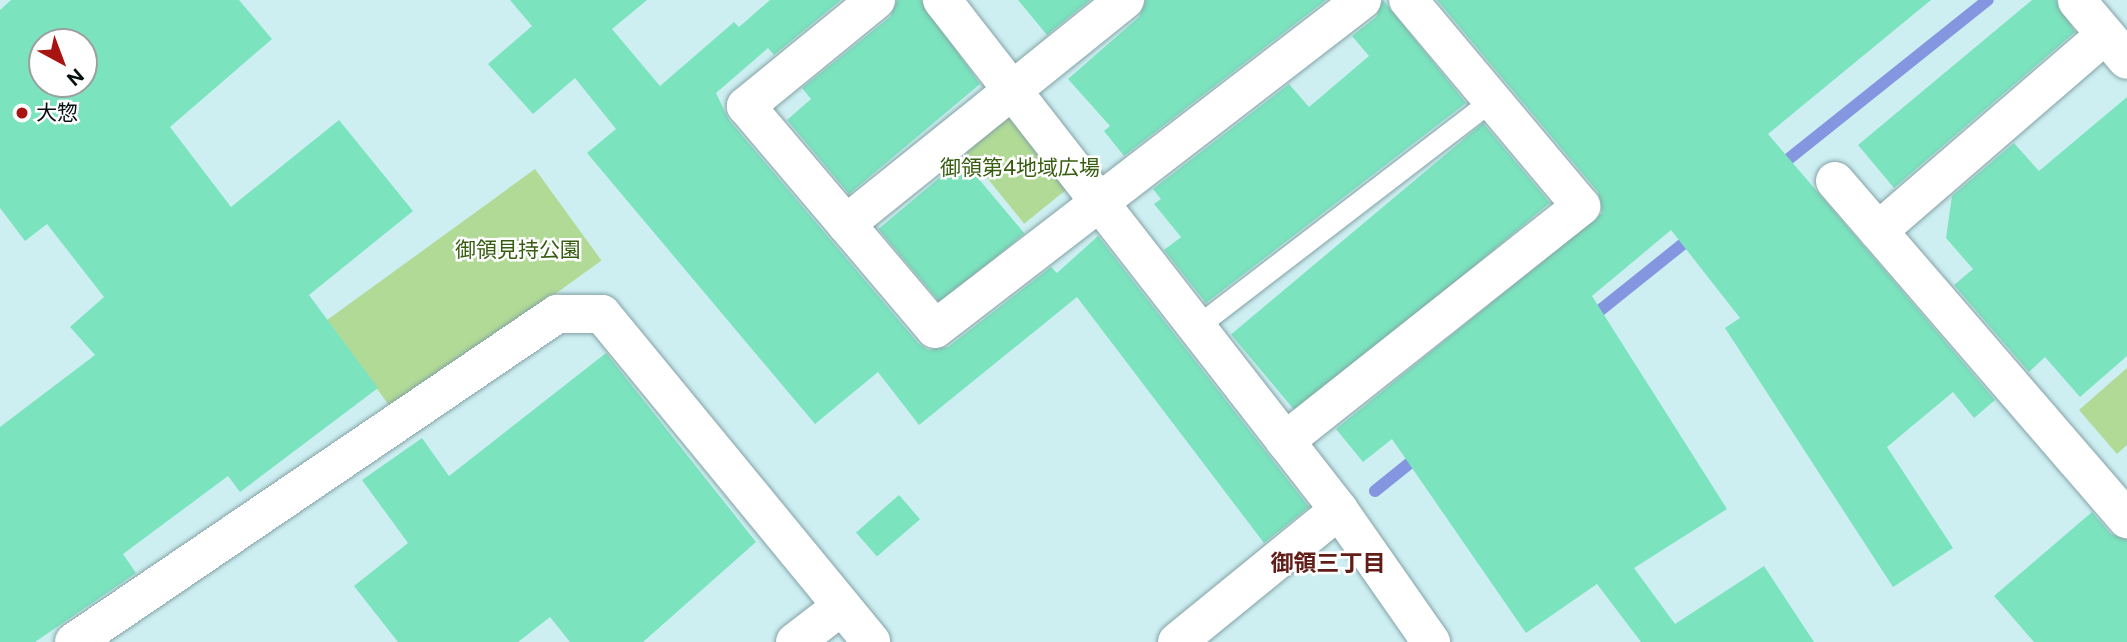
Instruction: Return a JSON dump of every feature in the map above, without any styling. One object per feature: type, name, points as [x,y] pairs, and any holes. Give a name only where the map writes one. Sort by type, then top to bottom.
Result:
[{"type":"street","points":[[876,0],[746,106],[935,329],[1100,205],[1362,0]]},
{"type":"street","points":[[942,0],[1339,510],[1431,642]]},
{"type":"street","points":[[846,224],[1125,0]]},
{"type":"street","points":[[1285,441],[1581,206],[1408,0]]},
{"type":"street","points":[[1878,231],[2116,47],[2077,1]]},
{"type":"street","points":[[1835,181],[2127,519]]},
{"type":"street","points":[[74,642],[557,314],[602,314],[872,642]]},
{"type":"street","points":[[1177,642],[1339,510]]},
{"type":"street","points":[[796,642],[842,606]]},
{"type":"lane","points":[[1196,327],[1492,100]]},
{"type":"green space","name":"御領第4地域広場","points":[[1014,111],[1073,184],[1024,224],[965,151]]},
{"type":"green space","name":"御領見持公園","points":[[535,169],[601,260],[394,411],[327,320]]},
{"type":"green space","points":[[2127,368],[2127,445],[2117,454],[2079,410]]},
{"type":"building","points":[[11,0],[239,0],[272,39],[170,127],[231,207],[339,120],[413,211],[309,295],[378,388],[240,492],[228,476],[123,554],[136,573],[35,642],[0,642],[0,427],[95,355],[70,327],[104,297],[47,224],[25,241],[0,208],[0,10]]},
{"type":"building","points":[[510,0],[647,0],[612,29],[660,86],[734,22],[739,27],[770,0],[841,0],[774,55],[768,48],[716,93],[729,120],[918,343],[928,350],[948,347],[1051,267],[1057,273],[1098,236],[1309,507],[1264,543],[1077,297],[919,425],[878,372],[815,424],[587,153],[616,129],[575,78],[533,114],[488,64],[532,26]]},
{"type":"building","points":[[897,0],[921,0],[980,84],[849,194],[787,120],[811,99],[802,88],[890,17]]},
{"type":"building","points":[[1018,0],[1090,0],[1047,35]]},
{"type":"building","points":[[1146,0],[1326,0],[1124,156],[1104,131],[1110,126],[1068,79],[1139,17]]},
{"type":"building","points":[[1383,0],[1466,103],[1206,303],[1164,250],[1181,237],[1154,204],[1161,199],[1153,189],[1289,84],[1309,107],[1369,56],[1352,36],[1376,17]]},
{"type":"building","points":[[1437,0],[1931,0],[1768,134],[1995,400],[1974,418],[1953,392],[1887,447],[1953,548],[1893,587],[1725,328],[1740,318],[1671,230],[1592,296],[1727,509],[1634,568],[1675,624],[1764,566],[1814,642],[1641,642],[1597,584],[1526,633],[1392,439],[1363,462],[1336,429],[1602,213],[1598,192]]},
{"type":"building","points":[[2032,0],[2056,0],[2075,32],[1894,188],[1858,145]]},
{"type":"building","points":[[2127,97],[2127,356],[2080,397],[2045,357],[2029,372],[1954,285],[1973,269],[1946,238],[1952,196],[2014,143],[2039,171]]},
{"type":"building","points":[[1483,123],[1550,203],[1298,414],[1231,334]]},
{"type":"building","points":[[962,159],[1024,233],[941,303],[879,229]]},
{"type":"building","points":[[606,353],[756,542],[643,642],[570,642],[550,617],[518,642],[398,642],[354,586],[408,543],[362,480],[422,438],[449,476]]},
{"type":"building","points":[[899,495],[920,519],[877,557],[856,532]]},
{"type":"building","points":[[2092,512],[2111,534],[2127,540],[2127,642],[2034,642],[1994,596]]},
{"type":"waterway","points":[[1776,169],[1988,0]]},
{"type":"waterway","points":[[1588,320],[1694,235]]},
{"type":"waterway","points":[[1375,491],[1421,454]]},
{"type":"place","name":"大惣","points":[[22,113]]},
{"type":"district","name":"御領三丁目","points":[[1328,563]]}]
